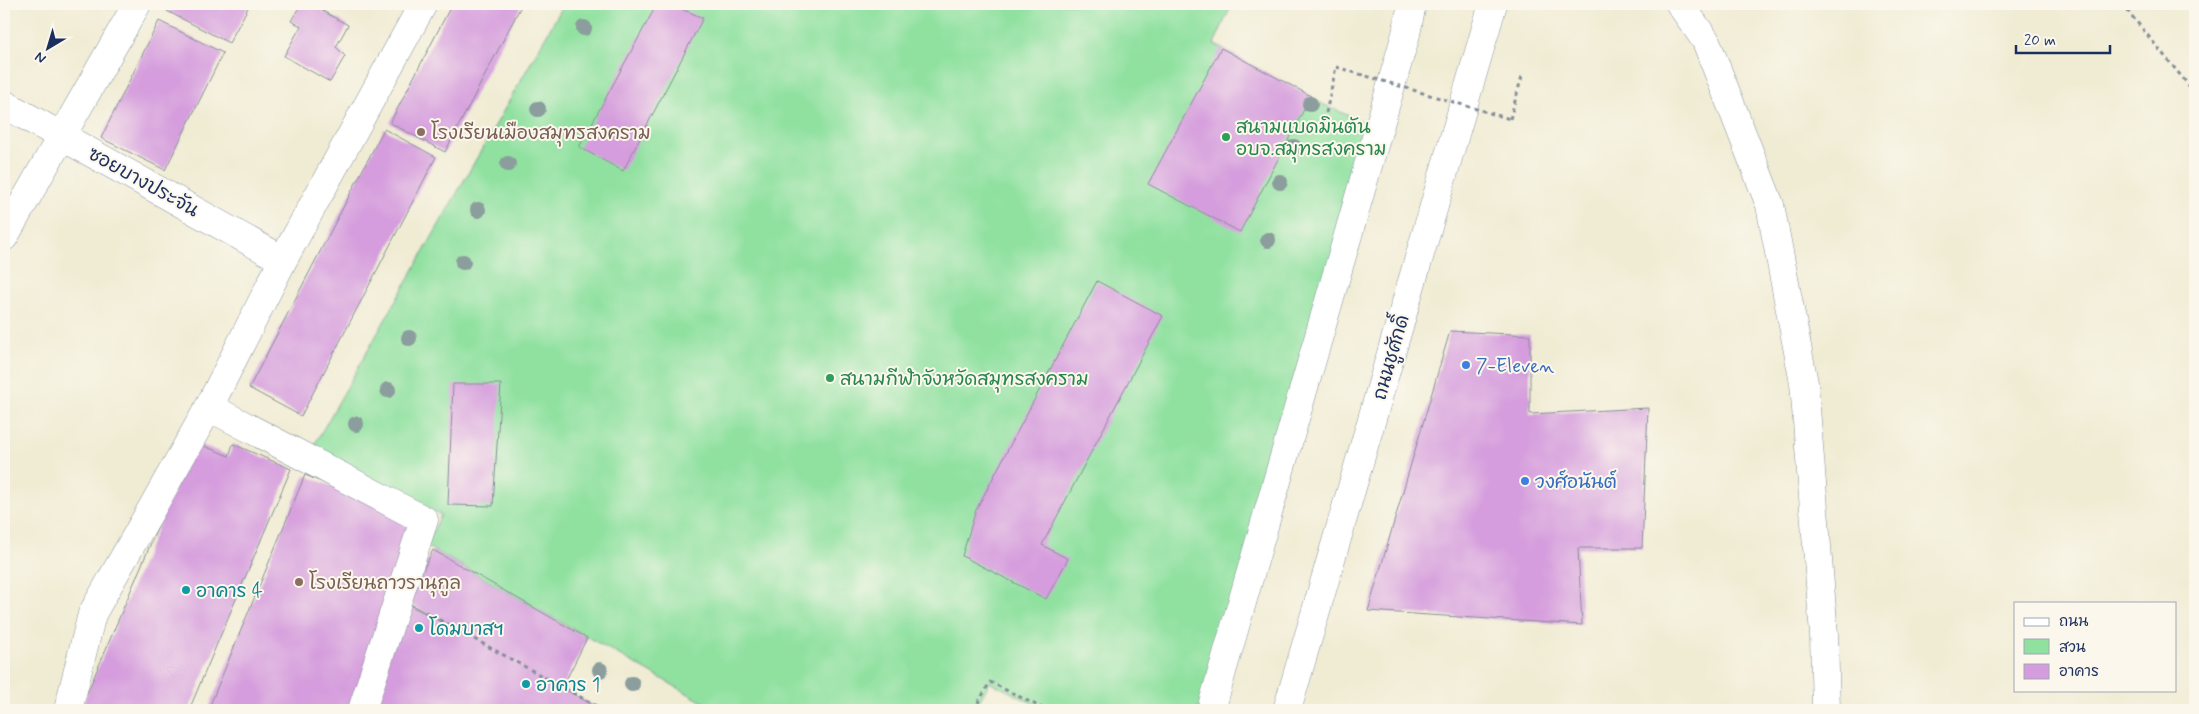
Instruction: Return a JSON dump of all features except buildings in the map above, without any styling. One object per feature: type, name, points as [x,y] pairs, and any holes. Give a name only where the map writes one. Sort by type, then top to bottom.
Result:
[{"type":"street","points":[[4,237],[61,134],[137,4]]},
{"type":"street","points":[[68,710],[92,614],[210,407],[283,260],[424,4]]},
{"type":"street","points":[[1211,710],[1398,62],[1412,4]]},
{"type":"street","name":"ถนนชูศักดิ์","points":[[1288,710],[1493,4]]},
{"type":"street","points":[[1680,4],[1706,41],[1770,205],[1804,383],[1824,635],[1826,710]]},
{"type":"street","name":"ซอยบางประจัน","points":[[4,104],[61,134],[283,260]]},
{"type":"street","points":[[210,407],[424,520],[362,710]]},
{"type":"path","points":[[2122,4],[2195,94]]},
{"type":"path","points":[[1326,113],[1336,66],[1510,119],[1522,76]]},
{"type":"path","points":[[398,598],[604,710]]},
{"type":"path","points":[[974,710],[990,682],[1046,710]]},
{"type":"green space","name":"สนามกีฬาจังหวัดสมุทรสงคราม","points":[[564,4],[1232,4],[1214,44],[1311,99],[1379,129],[1211,710],[1046,710],[990,682],[974,710],[717,710],[426,546],[441,515],[312,449]]},
{"type":"place","name":"โรงเรียนเมืองสมุทรสงคราม","points":[[421,132]]},
{"type":"place","name":"สนามแบดมินตัน อบจ.สมุทรสงคราม","points":[[1226,137]]},
{"type":"place","name":"7-Eleven","points":[[1466,365]]},
{"type":"place","name":"สนามกีฬาจังหวัดสมุทรสงคราม","points":[[830,378]]},
{"type":"place","name":"วงศ์อนันต์","points":[[1525,481]]},
{"type":"place","name":"โรงเรียนถาวรานุกูล","points":[[299,582]]},
{"type":"place","name":"อาคาร 4","points":[[186,590]]},
{"type":"place","name":"โดมบาสฯ","points":[[419,628]]},
{"type":"place","name":"อาคาร 1","points":[[526,684]]}]
